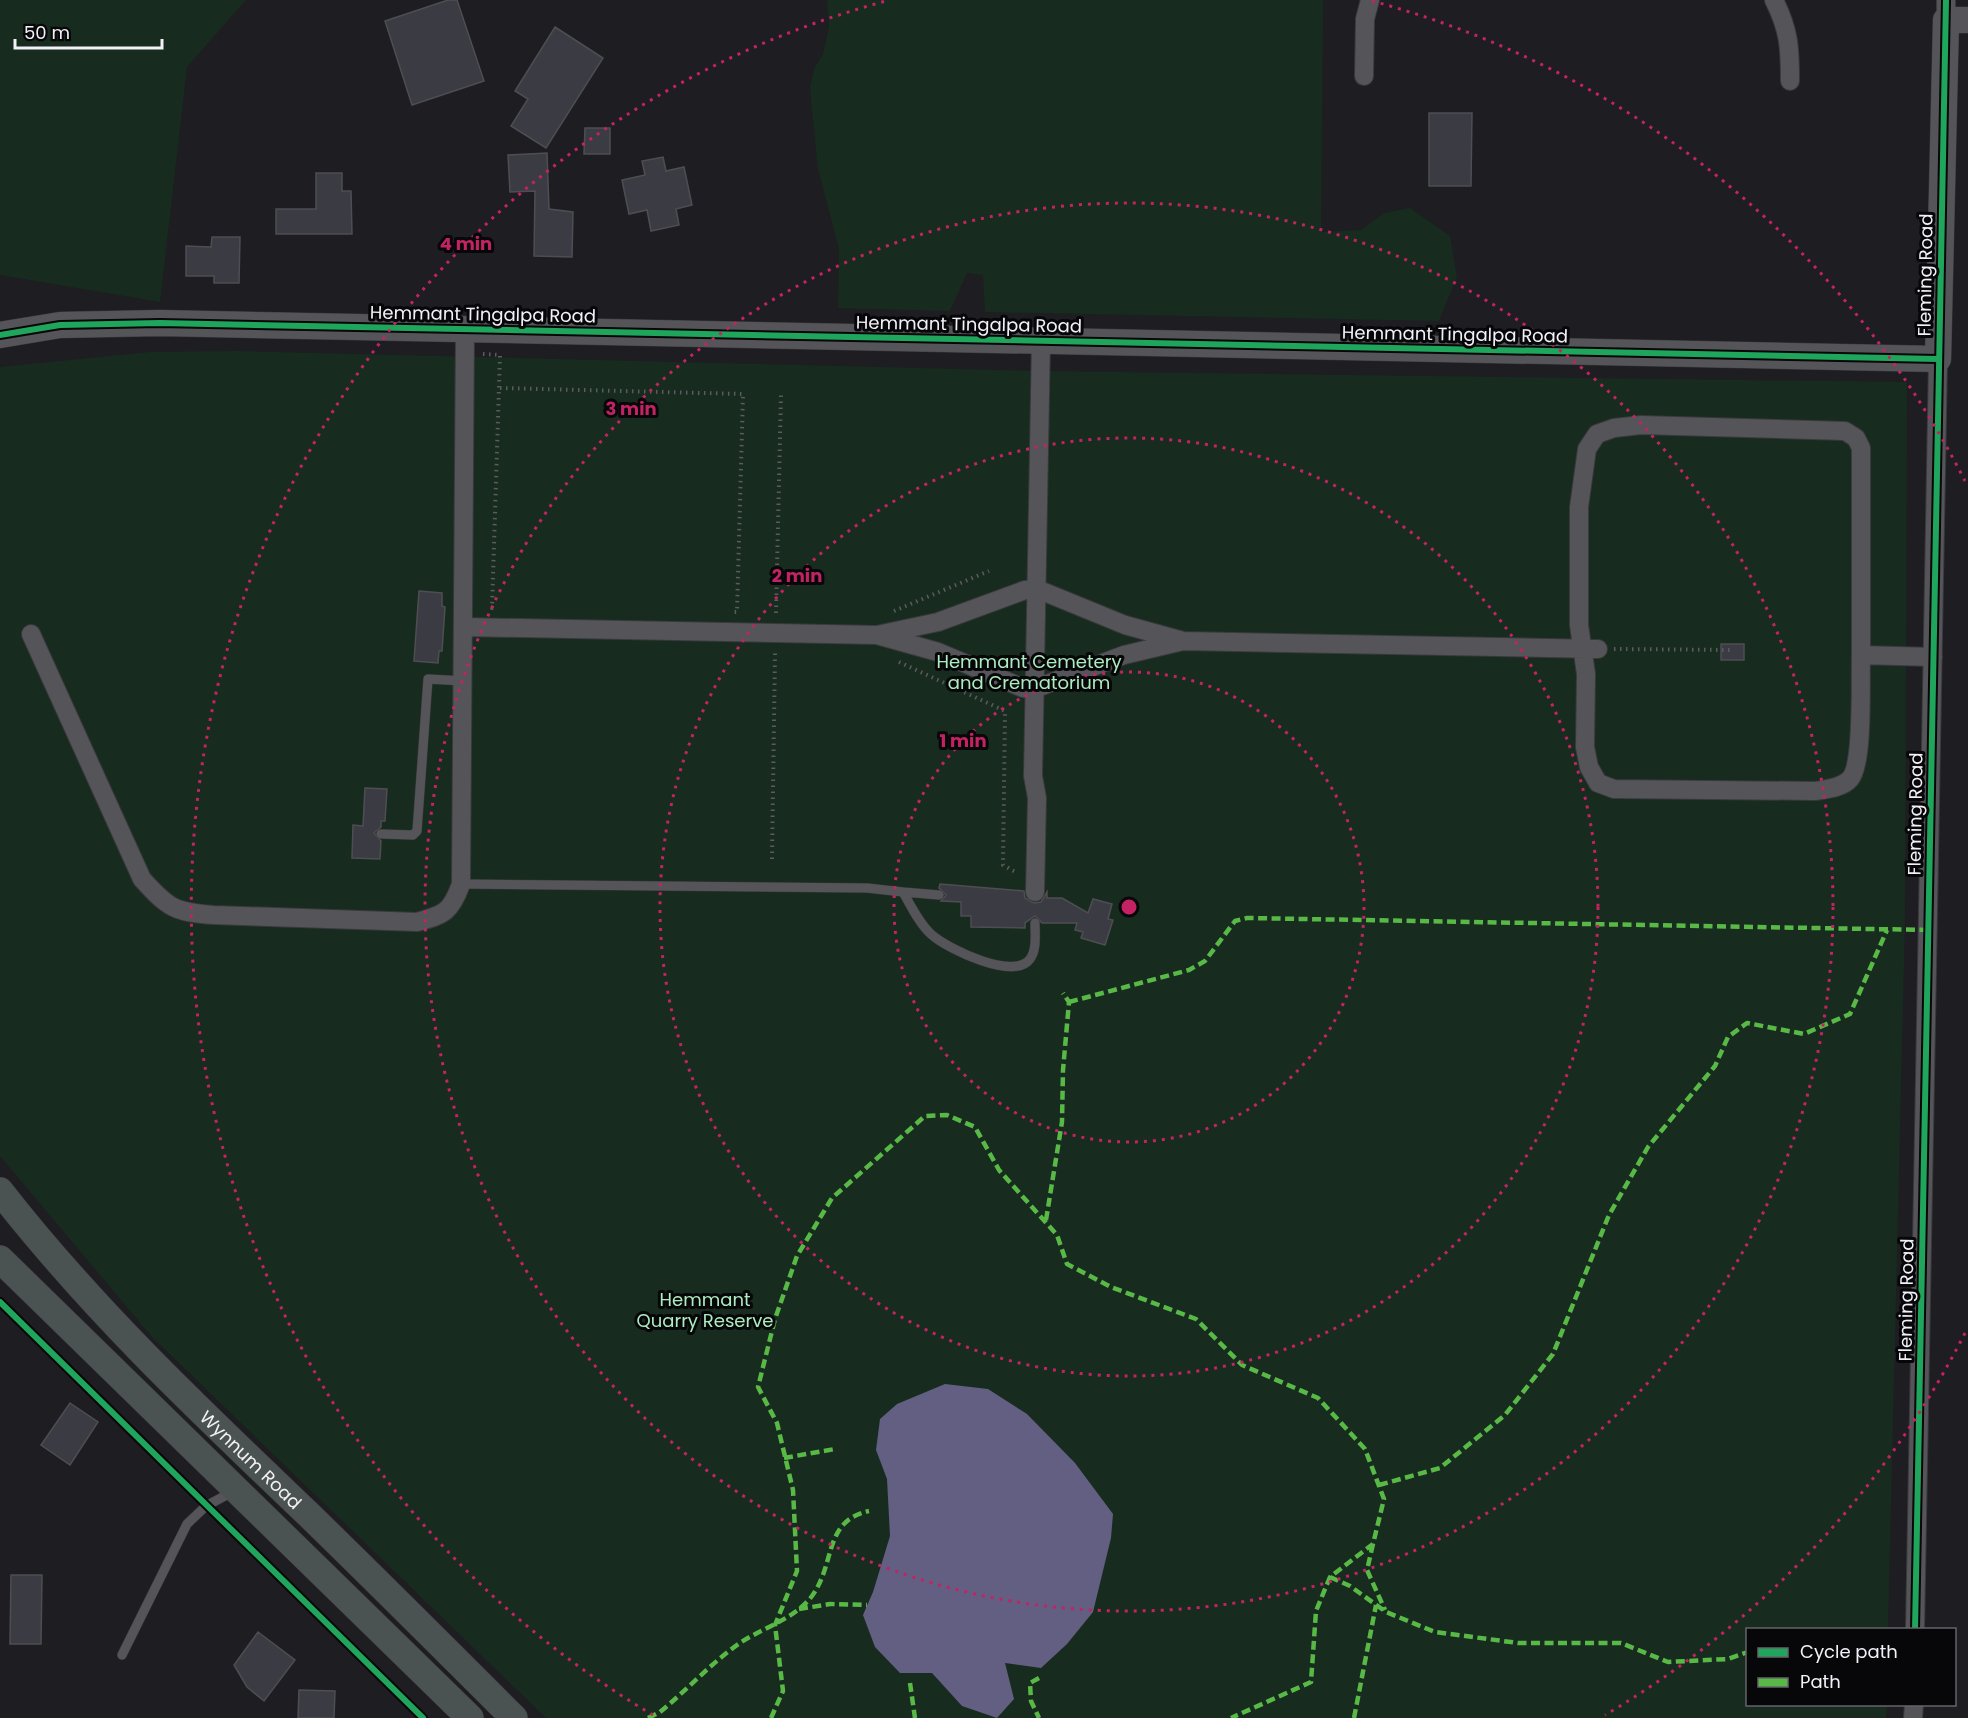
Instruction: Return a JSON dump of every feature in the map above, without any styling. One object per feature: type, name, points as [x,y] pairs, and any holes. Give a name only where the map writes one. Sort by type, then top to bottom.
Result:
[{"type":"main road","name":"Wynnum Road","points":[[0,1191],[78,1285],[137,1350],[361,1566],[514,1718]]},
{"type":"main road","name":"Wynnum Road","points":[[0,1260],[470,1718]]},
{"type":"street","points":[[1364,76],[1365,19],[1370,0]]},
{"type":"street","points":[[1774,0],[1787,25],[1790,43],[1790,81]]},
{"type":"street","name":"Fleming Road","points":[[1915,1628],[1938,359],[1953,13]]},
{"type":"street","name":"Hemmant Tingalpa Road","points":[[0,335],[60,325],[100,322],[465,341],[1041,340],[1938,359]]},
{"type":"street","points":[[1036,883],[1034,689],[1041,340]]},
{"type":"street","points":[[31,634],[142,879],[164,903],[185,913],[214,915],[417,922],[442,915],[455,902],[461,884],[465,341]]},
{"type":"street","points":[[1641,425],[1845,431],[1856,438],[1861,448],[1861,655],[1858,761],[1851,778],[1836,788],[1816,791],[1614,789],[1598,783],[1589,767],[1585,747],[1586,674],[1591,649],[1579,625],[1579,507],[1587,449],[1597,434],[1614,428],[1641,425]]},
{"type":"street","points":[[464,627],[877,635],[938,622],[1025,590],[1036,589],[1125,625],[1183,641],[1591,649]]},
{"type":"street","points":[[938,622],[935,637],[938,652]]},
{"type":"street","points":[[1125,625],[1125,655]]},
{"type":"street","points":[[877,635],[938,652],[1023,688],[1034,689],[1125,655],[1183,641]]},
{"type":"street","points":[[1861,655],[1933,657]]},
{"type":"lane","points":[[381,834],[413,835],[417,831],[428,679],[464,681]]},
{"type":"lane","points":[[461,884],[867,888],[939,895]]},
{"type":"lane","points":[[903,892],[930,934],[969,955],[1001,966],[1017,967],[1031,959],[1035,949],[1035,923]]},
{"type":"lane","points":[[122,1655],[187,1524],[206,1506],[236,1490]]},
{"type":"path","points":[[465,341],[500,355],[492,608],[503,608]]},
{"type":"path","points":[[500,388],[743,394],[736,632]]},
{"type":"path","points":[[776,613],[781,394]]},
{"type":"path","points":[[884,615],[989,571]]},
{"type":"path","points":[[725,612],[746,613]]},
{"type":"path","points":[[766,613],[786,613]]},
{"type":"path","points":[[1591,649],[1732,650]]},
{"type":"path","points":[[765,653],[786,654]]},
{"type":"path","points":[[772,859],[775,653]]},
{"type":"path","points":[[894,660],[1005,711],[1003,865],[1036,883]]},
{"type":"green space","points":[[0,0],[246,0],[187,67],[160,302],[0,275]]},
{"type":"green space","points":[[827,0],[1323,0],[1321,232],[1361,230],[1384,213],[1410,208],[1450,236],[1457,277],[1439,321],[985,312],[983,275],[967,273],[950,311],[838,308],[839,249],[818,169],[810,88],[814,69],[823,54],[829,26]]},
{"type":"green space","points":[[235,351],[1040,371],[1907,382],[1905,919],[1888,1628],[1746,1628],[1746,1706],[1887,1706],[1886,1718],[546,1718],[152,1337],[0,1156],[0,367],[150,352]]},
{"type":"shaded area","points":[[945,1384],[988,1389],[1027,1414],[1075,1463],[1113,1514],[1111,1538],[1093,1612],[1067,1644],[1041,1668],[1005,1663],[1014,1699],[997,1718],[962,1706],[932,1673],[900,1673],[875,1647],[863,1615],[873,1592],[890,1536],[887,1479],[876,1450],[880,1419],[897,1404]]},
{"type":"building","points":[[448,0],[457,0],[484,81],[412,105],[385,21]]},
{"type":"building","points":[[555,27],[603,58],[546,148],[511,126],[528,99],[515,91]]},
{"type":"building","points":[[1429,113],[1472,113],[1471,186],[1429,186]]},
{"type":"building","points":[[585,128],[610,128],[610,154],[584,154]]},
{"type":"building","points":[[547,153],[549,209],[573,212],[572,257],[534,256],[535,191],[510,192],[508,155]]},
{"type":"building","points":[[663,157],[666,171],[684,167],[692,205],[676,209],[679,225],[651,231],[647,210],[629,214],[622,180],[645,175],[642,161]]},
{"type":"building","points":[[316,173],[342,173],[342,191],[351,191],[352,234],[276,234],[276,209],[316,209]]},
{"type":"building","points":[[212,237],[240,237],[239,283],[214,283],[214,276],[186,276],[186,246],[211,247]]},
{"type":"building","points":[[419,591],[442,593],[442,606],[445,607],[442,651],[439,651],[438,663],[414,661]]},
{"type":"building","points":[[1721,644],[1744,644],[1744,660],[1721,660]]},
{"type":"building","points":[[365,788],[387,789],[385,821],[381,821],[381,827],[374,833],[381,841],[380,859],[352,858],[353,825],[363,826]]},
{"type":"building","points":[[940,884],[1024,891],[1025,898],[1034,903],[1041,902],[1047,892],[1047,898],[1062,898],[1088,913],[1093,899],[1112,904],[1108,919],[1113,920],[1105,945],[1081,938],[1083,932],[1075,930],[1077,923],[1042,923],[1035,916],[1025,923],[1025,928],[971,927],[971,916],[961,916],[961,902],[941,901],[946,895],[939,888]]},
{"type":"building","points":[[70,1403],[98,1422],[70,1465],[41,1445]]},
{"type":"building","points":[[11,1575],[42,1575],[41,1644],[10,1644]]},
{"type":"building","points":[[258,1632],[295,1660],[264,1701],[247,1687],[234,1665]]},
{"type":"building","points":[[299,1690],[335,1691],[334,1718],[298,1718]]},
{"type":"marked path","points":[[1069,1002],[1189,970],[1205,961],[1235,921],[1247,918],[1928,930]]},
{"type":"marked path","points":[[1379,1485],[1440,1468],[1505,1415],[1553,1354],[1609,1215],[1648,1147],[1715,1066],[1728,1037],[1747,1023],[1804,1034],[1850,1014],[1887,930]]},
{"type":"marked path","points":[[1046,1220],[1062,1122],[1063,1070],[1069,1002],[1063,993]]},
{"type":"marked path","points":[[771,1718],[783,1691],[775,1625],[797,1571],[793,1490],[777,1423],[758,1387],[775,1319],[797,1256],[832,1198],[925,1116],[947,1115],[975,1127],[999,1170],[1057,1235],[1067,1264],[1111,1287],[1196,1319],[1242,1365],[1318,1398],[1365,1449],[1384,1499],[1373,1544],[1330,1577],[1316,1611],[1311,1682],[1231,1718]]},
{"type":"marked path","points":[[784,1458],[835,1449]]},
{"type":"marked path","points":[[648,1718],[660,1712],[740,1643],[788,1617],[805,1604],[812,1596],[825,1570],[837,1534],[854,1516],[869,1511]]},
{"type":"marked path","points":[[1373,1544],[1367,1570],[1385,1610]]},
{"type":"marked path","points":[[1330,1577],[1350,1586],[1386,1612],[1435,1632],[1518,1643],[1621,1643],[1668,1662],[1728,1659],[1746,1653]]},
{"type":"marked path","points":[[799,1609],[830,1604],[867,1605]]},
{"type":"marked path","points":[[1354,1718],[1376,1605]]},
{"type":"marked path","points":[[1039,1678],[1030,1683],[1031,1701],[1039,1718]]},
{"type":"marked path","points":[[910,1683],[915,1718]]},
{"type":"cycle path","points":[[1915,1628],[1946,0]]},
{"type":"cycle path","points":[[0,335],[60,325],[160,323],[1938,359]]},
{"type":"cycle path","points":[[0,1302],[423,1718]]},
{"type":"park label","name":"Hemmant Cemetery and Crematorium","points":[[1029,671]]},
{"type":"park label","name":"Hemmant Quarry Reserve","points":[[705,1309]]}]
